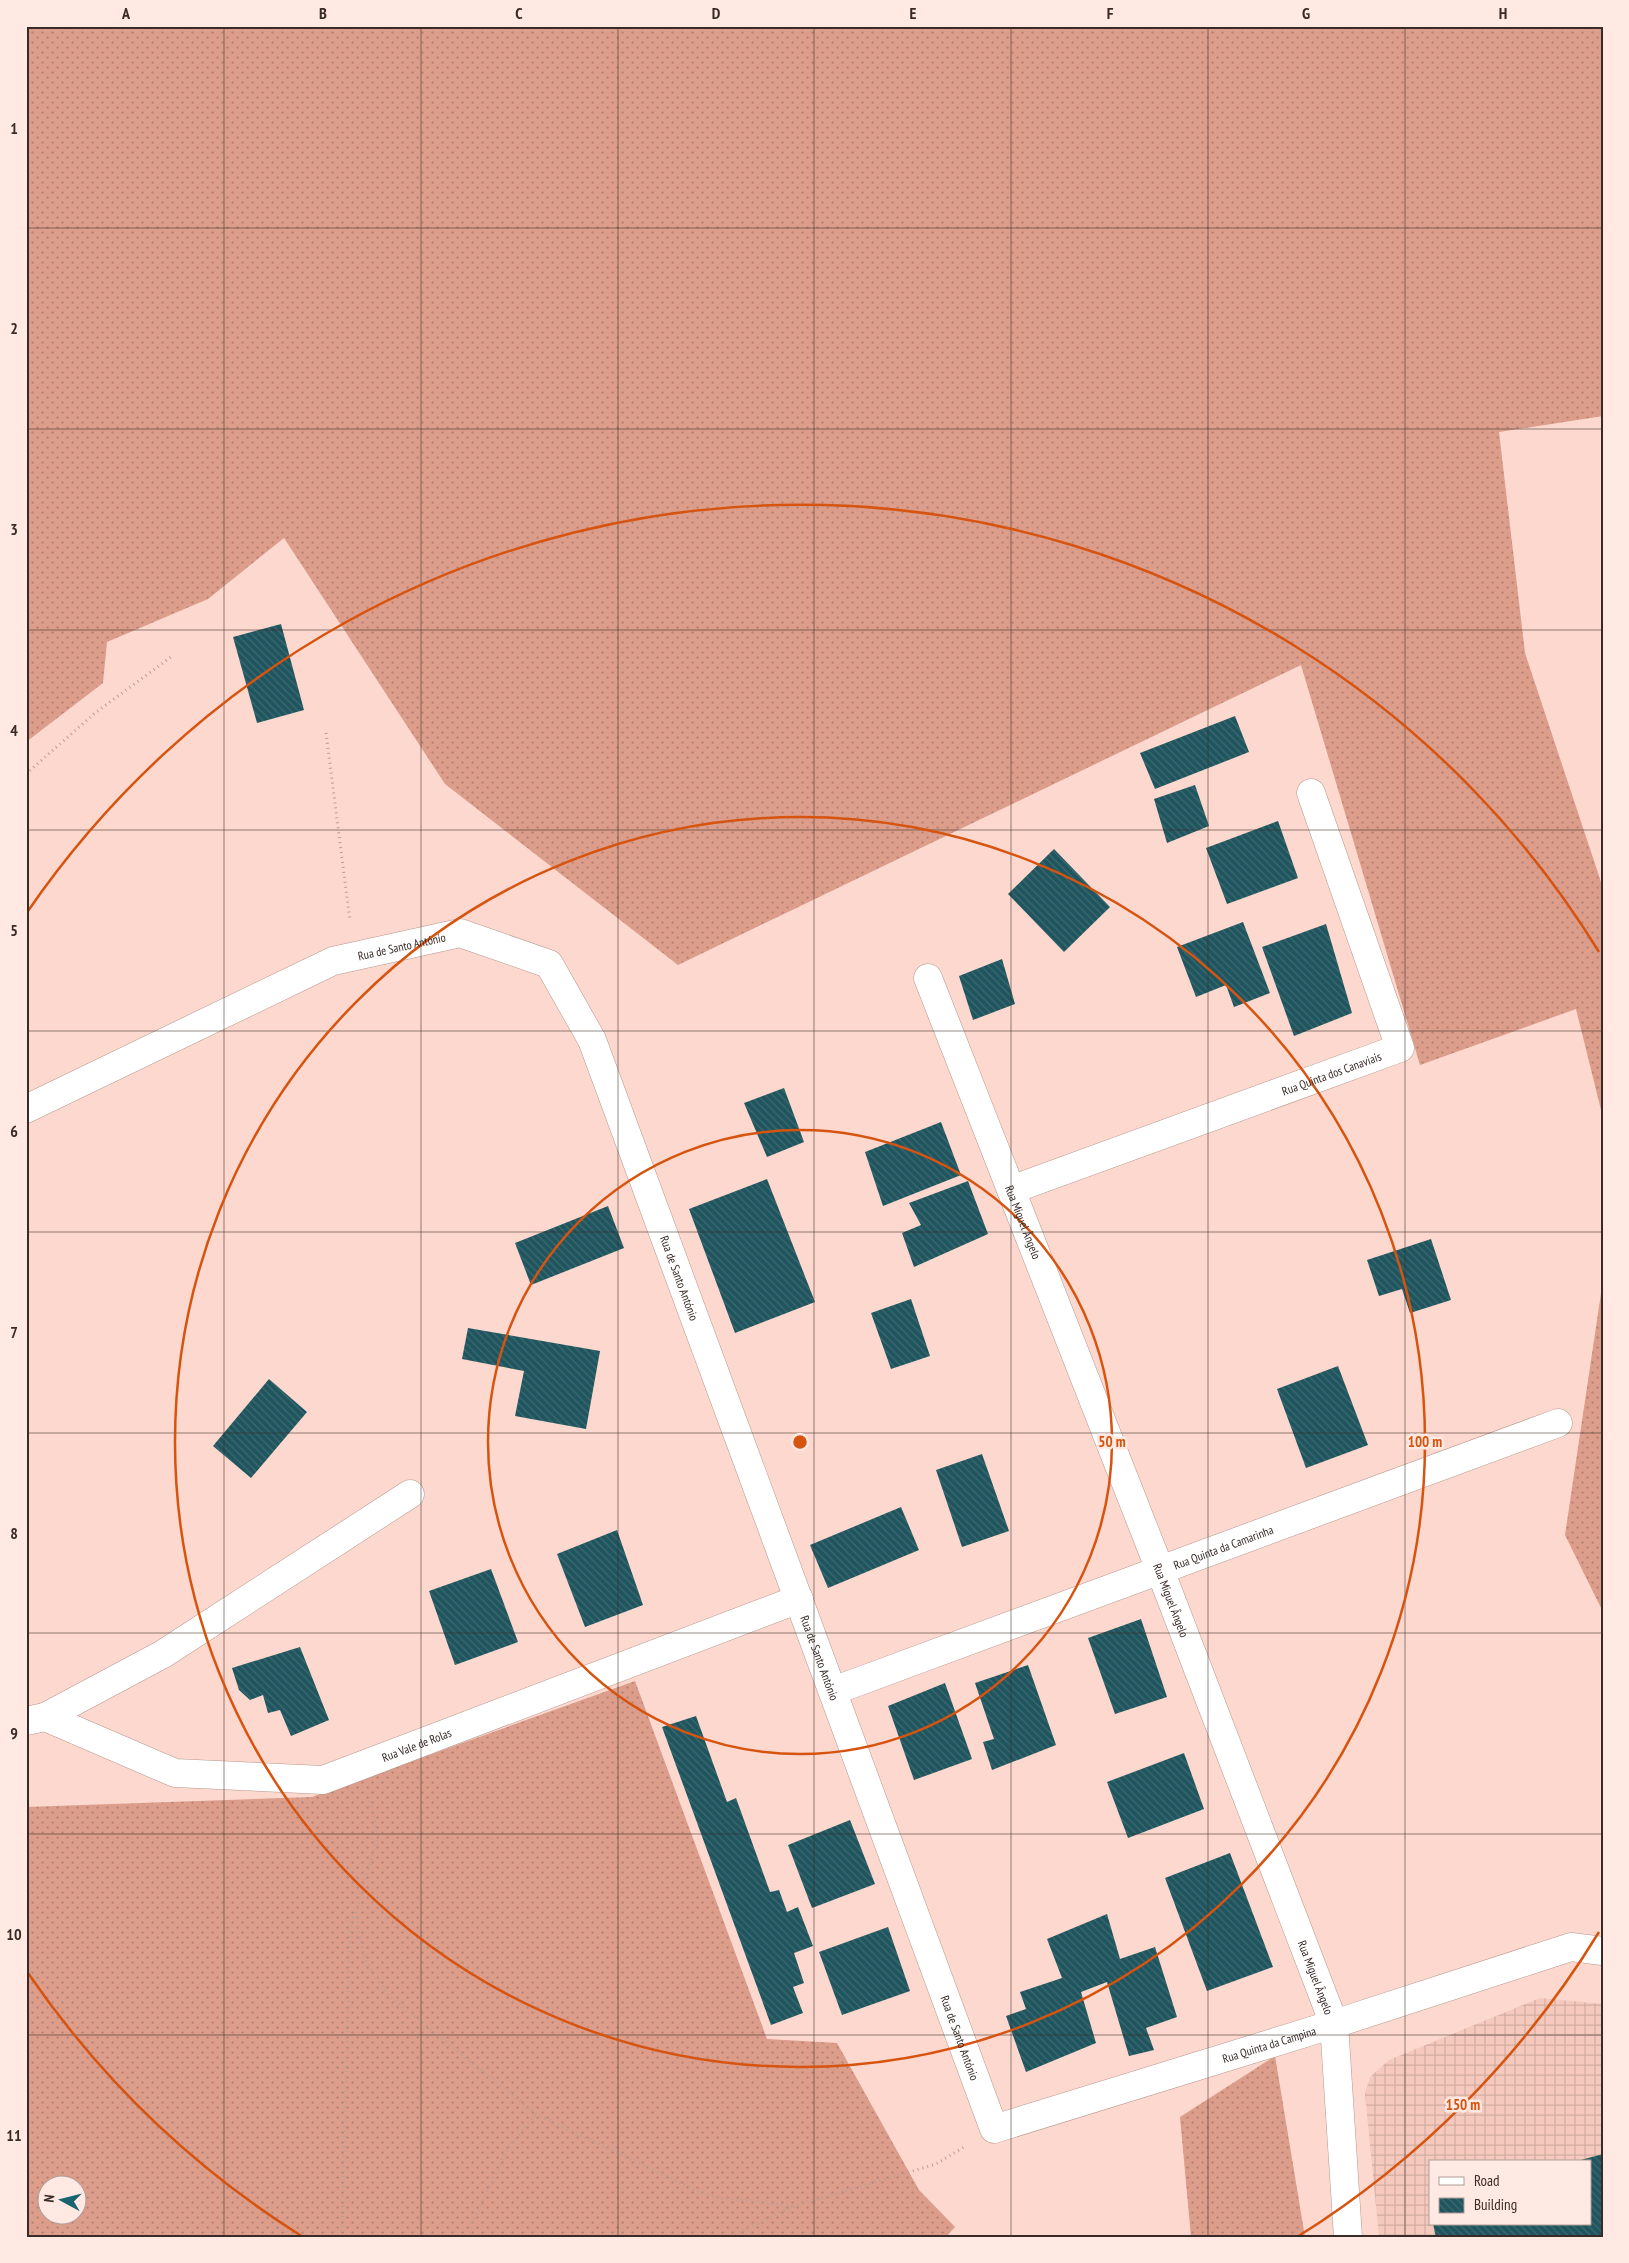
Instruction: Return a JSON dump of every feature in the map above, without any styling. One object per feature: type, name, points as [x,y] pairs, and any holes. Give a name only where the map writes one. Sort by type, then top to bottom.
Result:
[{"type":"street","name":"Rua Quinta dos Canaviais","points":[[1011,1190],[1400,1048],[1311,793]]},
{"type":"street","name":"Rua de Santo António","points":[[26,1109],[333,961],[460,933],[549,964],[592,1040],[994,2129]]},
{"type":"street","name":"Rua Miguel Ângelo","points":[[928,978],[1160,1570],[1334,2024],[1348,2237]]},
{"type":"street","name":"Rua Quinta da Camarinha","points":[[833,1691],[1558,1423]]},
{"type":"street","points":[[36,1719],[163,1654],[410,1494]]},
{"type":"street","name":"Rua Vale de Rolas","points":[[36,1719],[176,1773],[323,1780],[799,1599]]},
{"type":"street","name":"Rua Quinta da Campina","points":[[994,2129],[1334,2024],[1571,1947],[1603,1950]]},
{"type":"path","points":[[26,774],[95,713],[171,657]]},
{"type":"path","points":[[326,733],[355,957]]},
{"type":"path","points":[[342,2237],[350,1929],[378,1836],[362,1766]]},
{"type":"path","points":[[356,1912],[364,1959],[388,1995],[536,2114],[695,2190],[721,2198],[794,2206]]},
{"type":"path","points":[[466,2237],[505,2152],[536,2114]]},
{"type":"path","points":[[730,2237],[794,2206],[936,2164],[994,2129]]},
{"type":"shaded area","points":[[26,26],[1603,26],[1603,416],[1499,432],[1525,653],[1603,888],[1603,1118],[1576,1009],[1420,1065],[1301,665],[678,965],[445,784],[284,538],[208,599],[107,642],[103,683],[26,742]]},
{"type":"shaded area","points":[[1603,1280],[1603,1612],[1565,1535]]},
{"type":"shaded area","points":[[635,1681],[767,2039],[837,2043],[919,2190],[955,2227],[946,2237],[26,2237],[26,1807],[312,1797]]},
{"type":"shaded area","points":[[1540,1998],[1603,2004],[1603,2237],[1379,2237],[1365,2094],[1370,2077],[1389,2060]]},
{"type":"shaded area","points":[[1275,2056],[1305,2237],[1191,2237],[1180,2117]]},
{"type":"building","points":[[281,624],[304,710],[257,723],[233,637]]},
{"type":"building","points":[[1235,716],[1249,752],[1155,789],[1140,753]]},
{"type":"building","points":[[1195,785],[1209,826],[1167,843],[1154,799]]},
{"type":"building","points":[[1278,821],[1298,878],[1227,904],[1206,848]]},
{"type":"building","points":[[1054,849],[1110,907],[1064,952],[1008,894]]},
{"type":"building","points":[[1243,922],[1270,993],[1234,1007],[1226,985],[1196,997],[1177,947]]},
{"type":"building","points":[[1326,924],[1352,1013],[1294,1036],[1262,947]]},
{"type":"building","points":[[1002,959],[1015,1004],[973,1020],[959,976]]},
{"type":"building","points":[[784,1088],[804,1142],[767,1157],[744,1103]]},
{"type":"building","points":[[941,1122],[961,1175],[883,1206],[865,1152]]},
{"type":"building","points":[[767,1179],[815,1302],[735,1333],[689,1209]]},
{"type":"building","points":[[968,1181],[988,1234],[914,1267],[902,1233],[921,1225],[909,1203]]},
{"type":"building","points":[[608,1206],[624,1248],[531,1285],[515,1243]]},
{"type":"building","points":[[1431,1239],[1451,1300],[1410,1313],[1402,1289],[1379,1296],[1367,1260]]},
{"type":"building","points":[[911,1299],[930,1356],[891,1369],[871,1313]]},
{"type":"building","points":[[468,1328],[600,1351],[586,1429],[515,1416],[524,1371],[462,1359]]},
{"type":"building","points":[[1338,1366],[1368,1445],[1306,1468],[1277,1389]]},
{"type":"building","points":[[269,1379],[307,1412],[251,1478],[213,1446]]},
{"type":"building","points":[[982,1454],[1009,1531],[962,1547],[936,1470]]},
{"type":"building","points":[[901,1507],[919,1550],[828,1588],[810,1545]]},
{"type":"building","points":[[617,1530],[643,1605],[585,1627],[557,1554]]},
{"type":"building","points":[[491,1569],[518,1642],[455,1665],[429,1591]]},
{"type":"building","points":[[1141,1619],[1167,1697],[1115,1714],[1088,1638]]},
{"type":"building","points":[[300,1647],[329,1720],[291,1736],[280,1710],[268,1713],[263,1695],[250,1700],[239,1690],[232,1668]]},
{"type":"building","points":[[1028,1665],[1056,1745],[992,1770],[983,1742],[994,1739],[975,1683]]},
{"type":"building","points":[[945,1683],[972,1759],[914,1780],[888,1706]]},
{"type":"building","points":[[696,1716],[727,1802],[736,1798],[770,1892],[779,1890],[787,1912],[798,1907],[813,1946],[794,1953],[804,1983],[793,1987],[803,2013],[771,2025],[662,1727]]},
{"type":"building","points":[[1184,1753],[1204,1809],[1128,1838],[1107,1782]]},
{"type":"building","points":[[850,1820],[875,1884],[812,1908],[788,1845]]},
{"type":"building","points":[[1230,1853],[1273,1967],[1207,1991],[1165,1878]]},
{"type":"building","points":[[1107,1914],[1120,1959],[1155,1947],[1177,2017],[1146,2028],[1154,2050],[1129,2056],[1107,1982],[1081,1992],[1096,2043],[1026,2072],[1006,2016],[1026,2009],[1020,1992],[1062,1978],[1047,1939]]},
{"type":"building","points":[[888,1927],[910,1991],[842,2015],[819,1952]]},
{"type":"building","points":[[1603,2154],[1603,2237],[1436,2237],[1433,2226],[1592,2226],[1592,2160],[1581,2160]]}]
